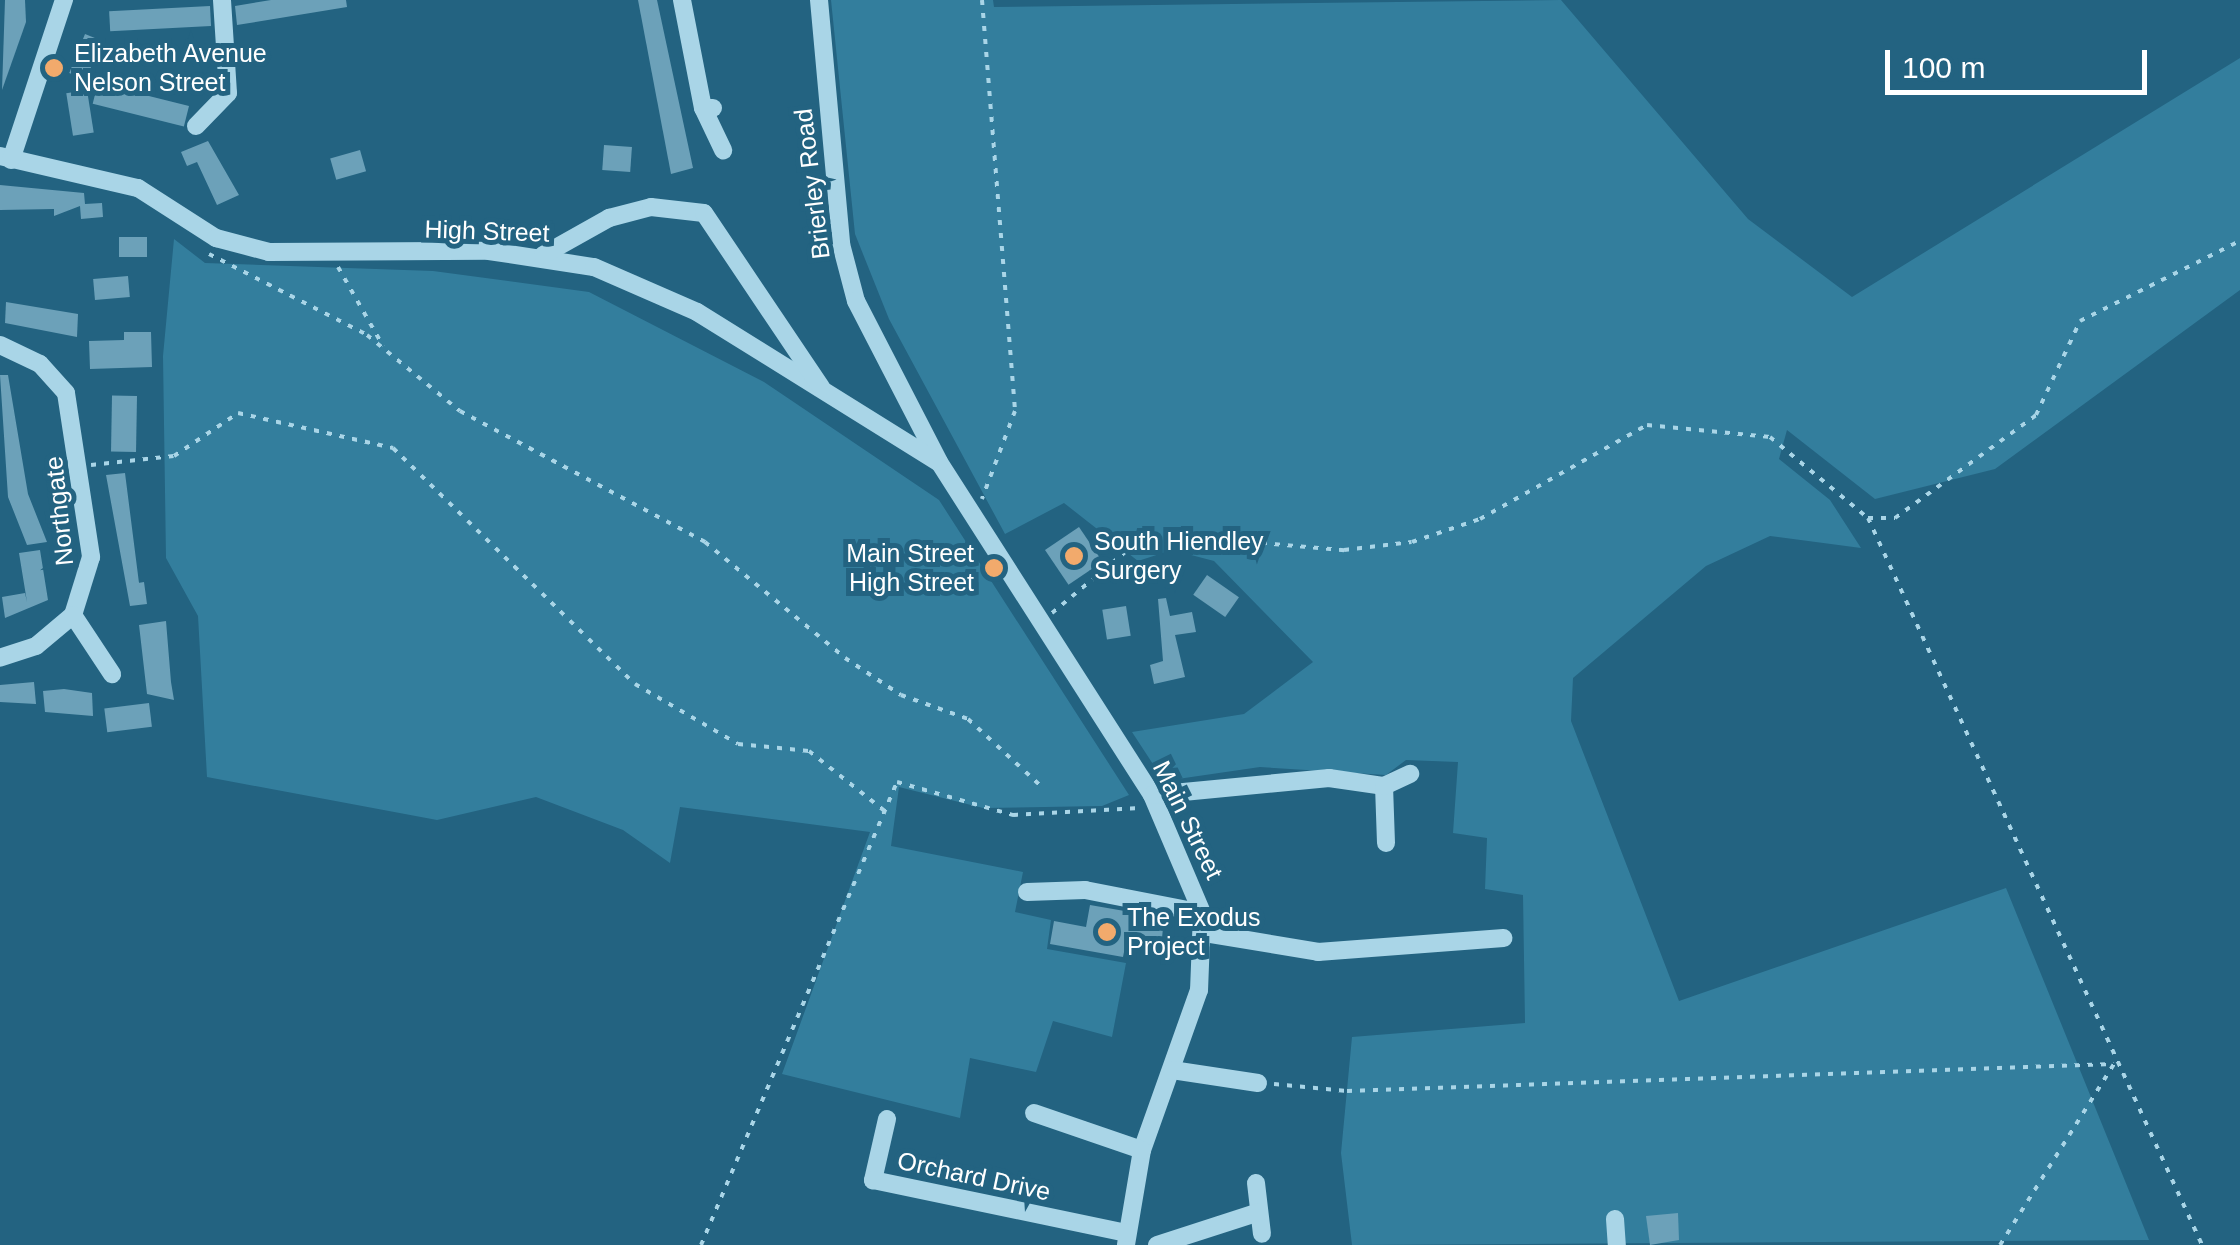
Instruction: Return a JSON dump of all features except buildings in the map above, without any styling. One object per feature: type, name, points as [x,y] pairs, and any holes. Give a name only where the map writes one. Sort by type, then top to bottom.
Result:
[{"type":"street","points":[[6,158],[64,0]]},
{"type":"street","points":[[196,126],[228,92],[222,0]]},
{"type":"street","points":[[682,0],[708,108],[723,150]]},
{"type":"street","name":"Brierley Road","points":[[819,0],[841,244],[856,301],[939,462]]},
{"type":"street","name":"High Street","points":[[6,158],[138,188],[190,222],[239,246],[332,256],[543,256],[642,285],[939,462]]},
{"type":"street","points":[[543,256],[609,218],[652,207],[704,213],[824,392]]},
{"type":"street","name":"Northgate","points":[[0,345],[54,375],[74,413],[90,576],[74,615]]},
{"type":"street","name":"Main Street","points":[[939,462],[1156,801],[1202,913],[1205,933],[1172,1070],[1142,1150],[1127,1239]]},
{"type":"street","points":[[0,658],[36,646],[74,615],[112,674]]},
{"type":"street","points":[[1156,801],[1328,778],[1384,786],[1410,774]]},
{"type":"street","points":[[1384,786],[1386,843]]},
{"type":"street","points":[[1027,892],[1085,890],[1202,913]]},
{"type":"street","points":[[1205,933],[1318,952],[1502,938]]},
{"type":"street","points":[[1172,1070],[1258,1083]]},
{"type":"street","points":[[1034,1113],[1142,1150]]},
{"type":"street","name":"Orchard Drive","points":[[887,1119],[873,1180],[1127,1239]]},
{"type":"street","points":[[1256,1183],[1262,1234]]},
{"type":"street","points":[[1157,1245],[1260,1212]]},
{"type":"street","points":[[1616,1219],[1618,1245]]},
{"type":"path","points":[[973,516],[1014,411],[982,0]]},
{"type":"path","points":[[190,222],[194,244],[215,259],[385,350],[460,411],[705,542],[844,658],[901,695],[968,719],[1044,789]]},
{"type":"path","points":[[1868,518],[1895,518],[2036,415],[2080,322],[2240,241]]},
{"type":"path","points":[[332,256],[385,350]]},
{"type":"path","points":[[80,466],[158,462],[238,413],[379,441],[425,471],[635,684],[738,744],[809,751],[886,812]]},
{"type":"path","points":[[1041,622],[1130,548],[1171,535],[1344,550],[1412,542],[1480,519],[1647,425],[1770,437],[1868,518],[2114,1064],[2202,1245]]},
{"type":"path","points":[[701,1245],[898,782],[1012,815],[1156,801]]},
{"type":"path","points":[[1258,1083],[1347,1092],[2114,1064]]},
{"type":"path","points":[[2000,1245],[2114,1064]]},
{"type":"shaded area","points":[[831,0],[993,0],[994,7],[1561,0],[1748,219],[1852,297],[2240,58],[2240,290],[1995,469],[1875,499],[1787,430],[1779,459],[1830,500],[1861,548],[1770,536],[1706,566],[1573,678],[1571,721],[1679,1001],[2006,888],[2149,1240],[1352,1245],[1341,1153],[1352,1037],[1525,1023],[1523,895],[1485,889],[1487,838],[1453,833],[1458,762],[1406,760],[1386,775],[1260,767],[1164,781],[1132,732],[1244,714],[1313,662],[1214,561],[1172,550],[1138,561],[1064,503],[1005,534],[889,319],[855,234]]},
{"type":"shaded area","points":[[174,239],[205,263],[433,271],[589,292],[764,382],[939,500],[1129,795],[1102,806],[983,808],[899,787],[891,846],[1023,872],[1015,912],[1051,920],[1047,949],[1126,963],[1112,1037],[1053,1021],[1036,1072],[970,1058],[960,1118],[782,1074],[870,832],[680,807],[670,863],[623,830],[536,797],[437,820],[207,777],[198,616],[166,558],[163,356]]},
{"type":"place","name":"Elizabeth Avenue Nelson Street","points":[[54,68]]},
{"type":"place","name":"South Hiendley Surgery","points":[[1074,556]]},
{"type":"place","name":"Main Street High Street","points":[[994,568]]},
{"type":"place","name":"The Exodus Project","points":[[1107,932]]}]
